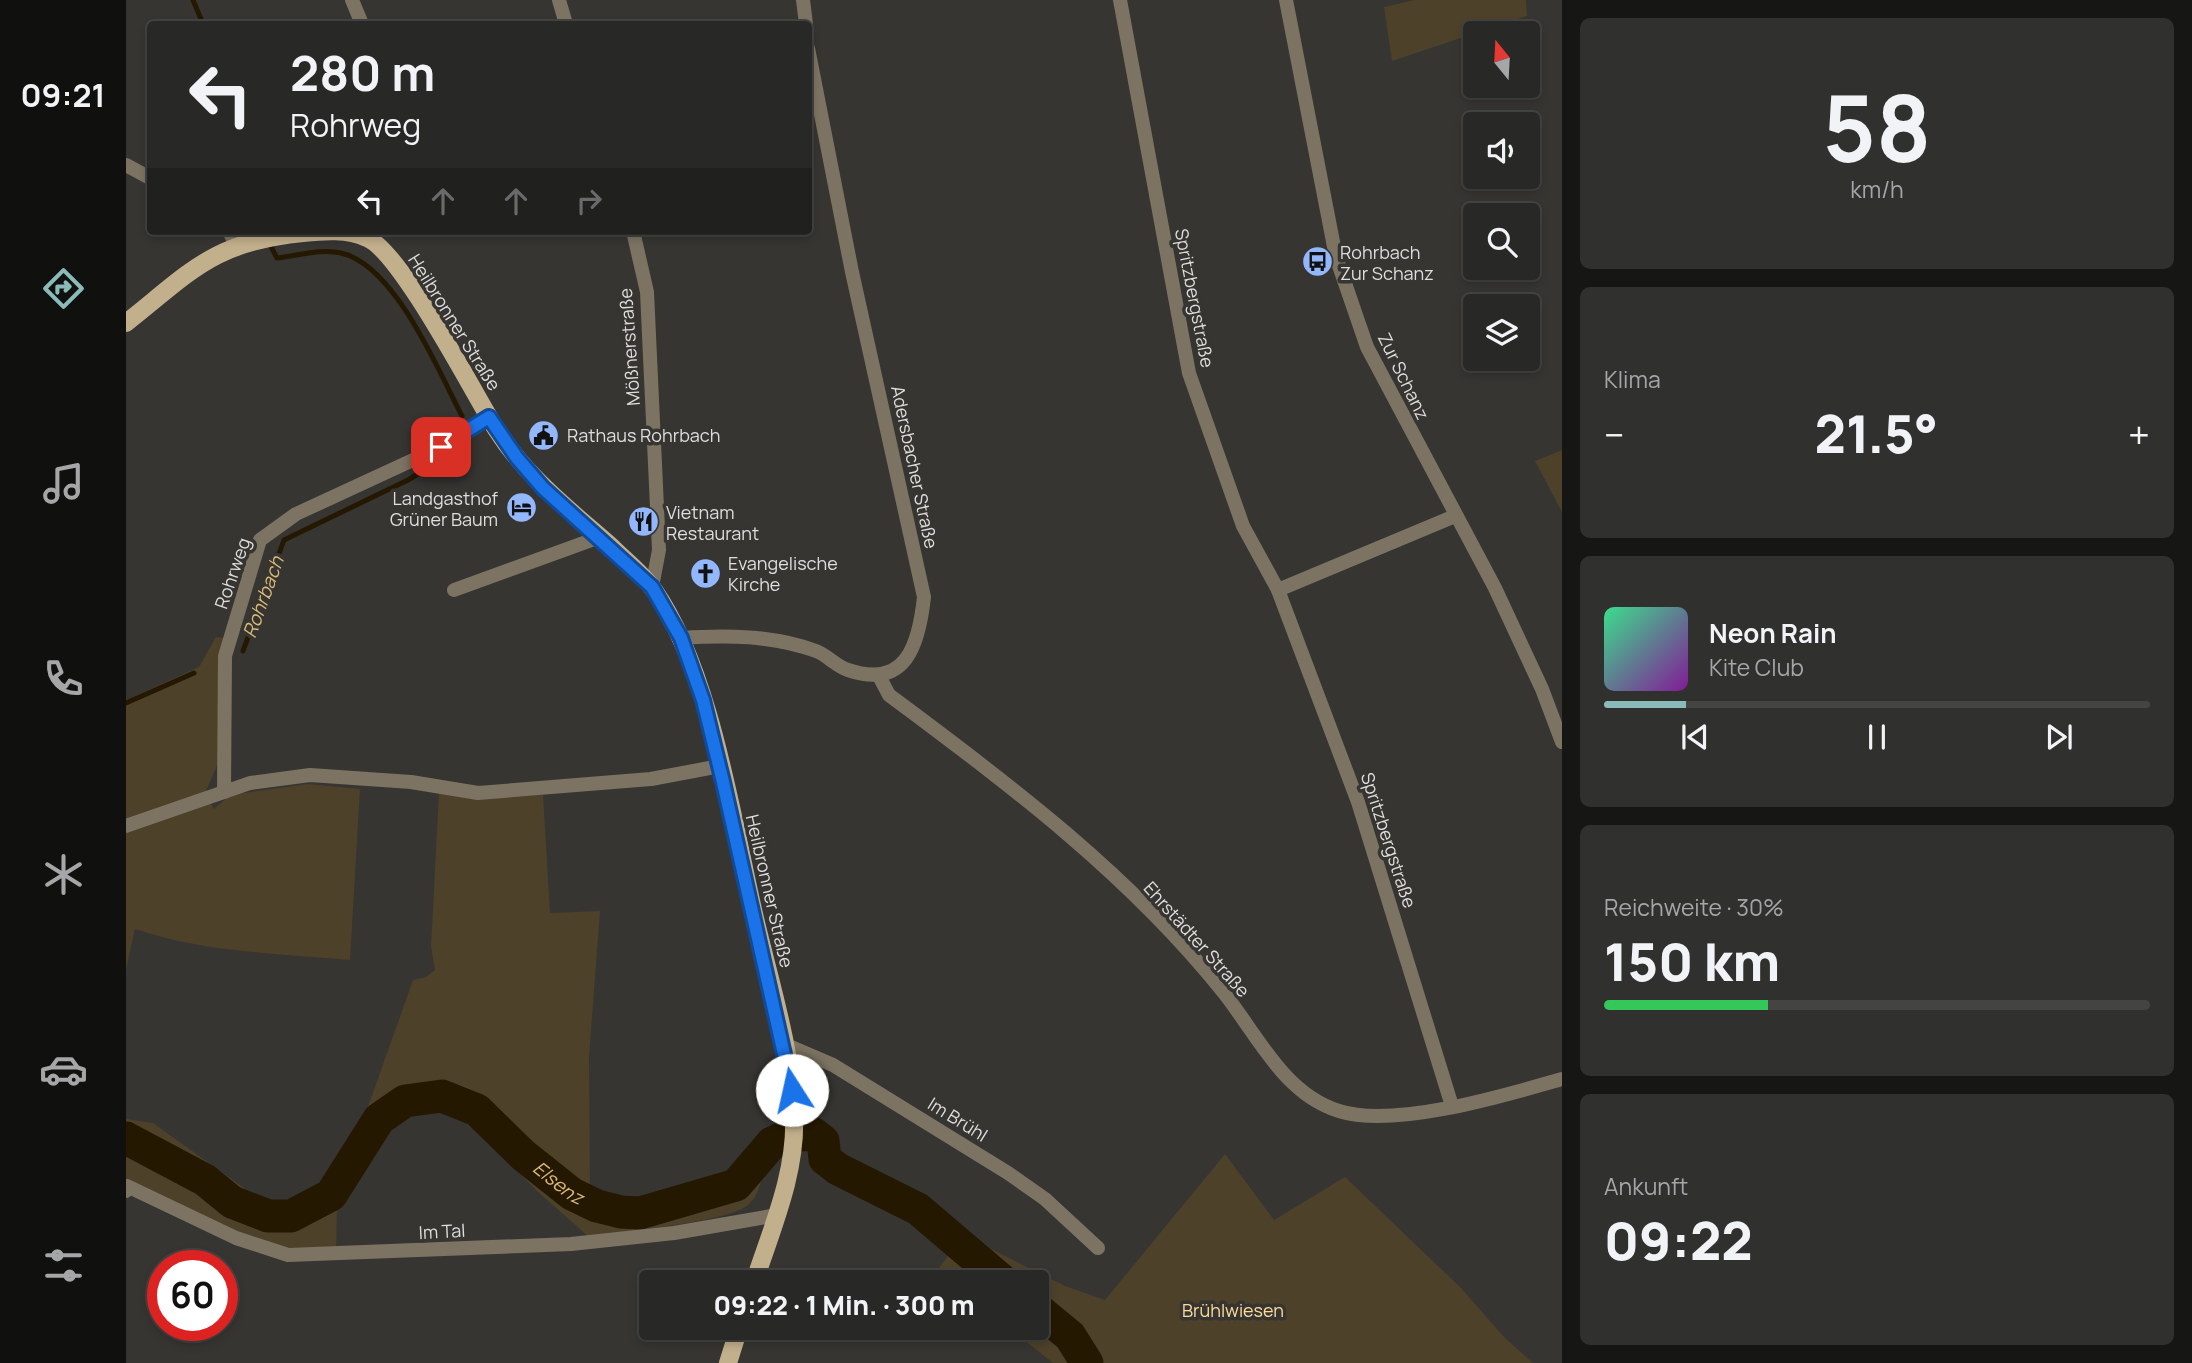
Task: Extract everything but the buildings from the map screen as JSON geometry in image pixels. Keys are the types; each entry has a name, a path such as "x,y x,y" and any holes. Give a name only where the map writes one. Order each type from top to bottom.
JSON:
{"main road":[{"name":"Heilbronner Straße","path":"126,323 233,238 258,239 281,235"},
{"name":"Heilbronner Straße","path":"363,235 382,248 397,266 489,417 526,471 652,587 681,638 703,700 784,1044 792,1090 794,1116 790,1169 758,1270"},
{"path":"727,1363 735,1340"}],"street":[{"path":"352,0 361,21"},
{"path":"559,0 565,21"},
{"path":"803,0 806,21"},
{"name":"Spritzbergstraße","path":"1120,0 1189,373 1243,526 1278,590 1358,802 1452,1106"},
{"name":"Zur Schanz","path":"1286,0 1336,257 1367,347 1495,587 1542,689 1562,742"},
{"name":"Adersbacher Straße","path":"812,68 852,272 924,597 920,635 905,661 879,676"},
{"path":"126,165 147,176"},
{"name":"Mößnerstraße","path":"634,235 648,292 659,550 652,587"},
{"name":"Rohrweg","path":"224,792 225,656 261,540 296,514 441,447 489,417"},
{"path":"1278,590 1455,516"},
{"path":"454,590 600,537"},
{"path":"681,638 723,636 772,640 817,651 846,670 879,676"},
{"name":"Ehrstädter Straße","path":"879,676 889,695 996,775 1111,874 1223,992 1298,1091 1340,1112 1383,1118 1452,1106 1562,1079"},
{"path":"126,826 250,783 310,775 411,782 478,793 651,779 719,766"},
{"name":"Im Brühl","path":"784,1044 832,1065 1008,1173 1045,1199 1098,1248"},
{"name":"Im Tal","path":"126,1191 127,1186 236,1238 288,1255 571,1244 674,1233 777,1215"}],"green space":[{"path":"1415,0 1526,0 1527,16 1512,21 1463,21 1463,37 1392,61 1384,7"},
{"path":"1562,450 1562,512 1535,461"},
{"path":"216,637 225,638 220,759 205,793 214,809 230,795 308,784 360,789 350,960 215,948 135,929 126,969 126,700 199,667"},
{"path":"439,793 473,799 543,795 550,913 600,911 589,1057 590,1190 631,1204 663,1202 719,1186 765,1164 757,1193 745,1207 694,1222 589,1237 537,1191 466,1118 441,1102 400,1113 344,1188 337,1206 336,1254 288,1255 126,1186 126,1119 153,1123 280,1214 313,1201 364,1118 413,980 426,977 435,970 431,947"},
{"name":"Brühlwiesen","path":"1225,1154 1274,1220 1345,1177 1461,1288 1505,1338 1533,1363 1053,1363 1024,1340 1049,1340 1049,1278 1105,1300"},
{"path":"963,1235 1033,1270 938,1270"}],"waterway":[{"name":"Rohrbach","path":"193,0 202,21"},
{"name":"Rohrbach","path":"268,241 277,258 317,252 341,253 361,262 379,277 413,322 462,416"},
{"name":"Rohrbach","path":"243,651 284,540 408,480 468,444"},
{"name":"Rohrbach","path":"126,703 194,673"},
{"name":"Elsenz","path":"126,1138 205,1180 232,1202 268,1216 291,1216 331,1195 379,1119 405,1101 442,1096 477,1110 523,1155 572,1194 597,1206 621,1212 640,1213 736,1185 772,1143 787,1136 814,1134 823,1141 825,1159 838,1169 918,1209 990,1270"},
{"name":"Elsenz","path":"1049,1319 1070,1336 1087,1363"}],"place":[{"name":"Rohrbach Zur Schanz","path":"1317,262"},
{"name":"Rathaus Rohrbach","path":"544,435"},
{"name":"Landgasthof Grüner Baum","path":"521,508"},
{"name":"Vietnam Restaurant","path":"643,522"},
{"name":"Evangelische Kirche","path":"705,573"}],"route":[{"path":"441,447 489,417 526,471 652,587 681,638 703,700 784,1044 792,1090"}]}
